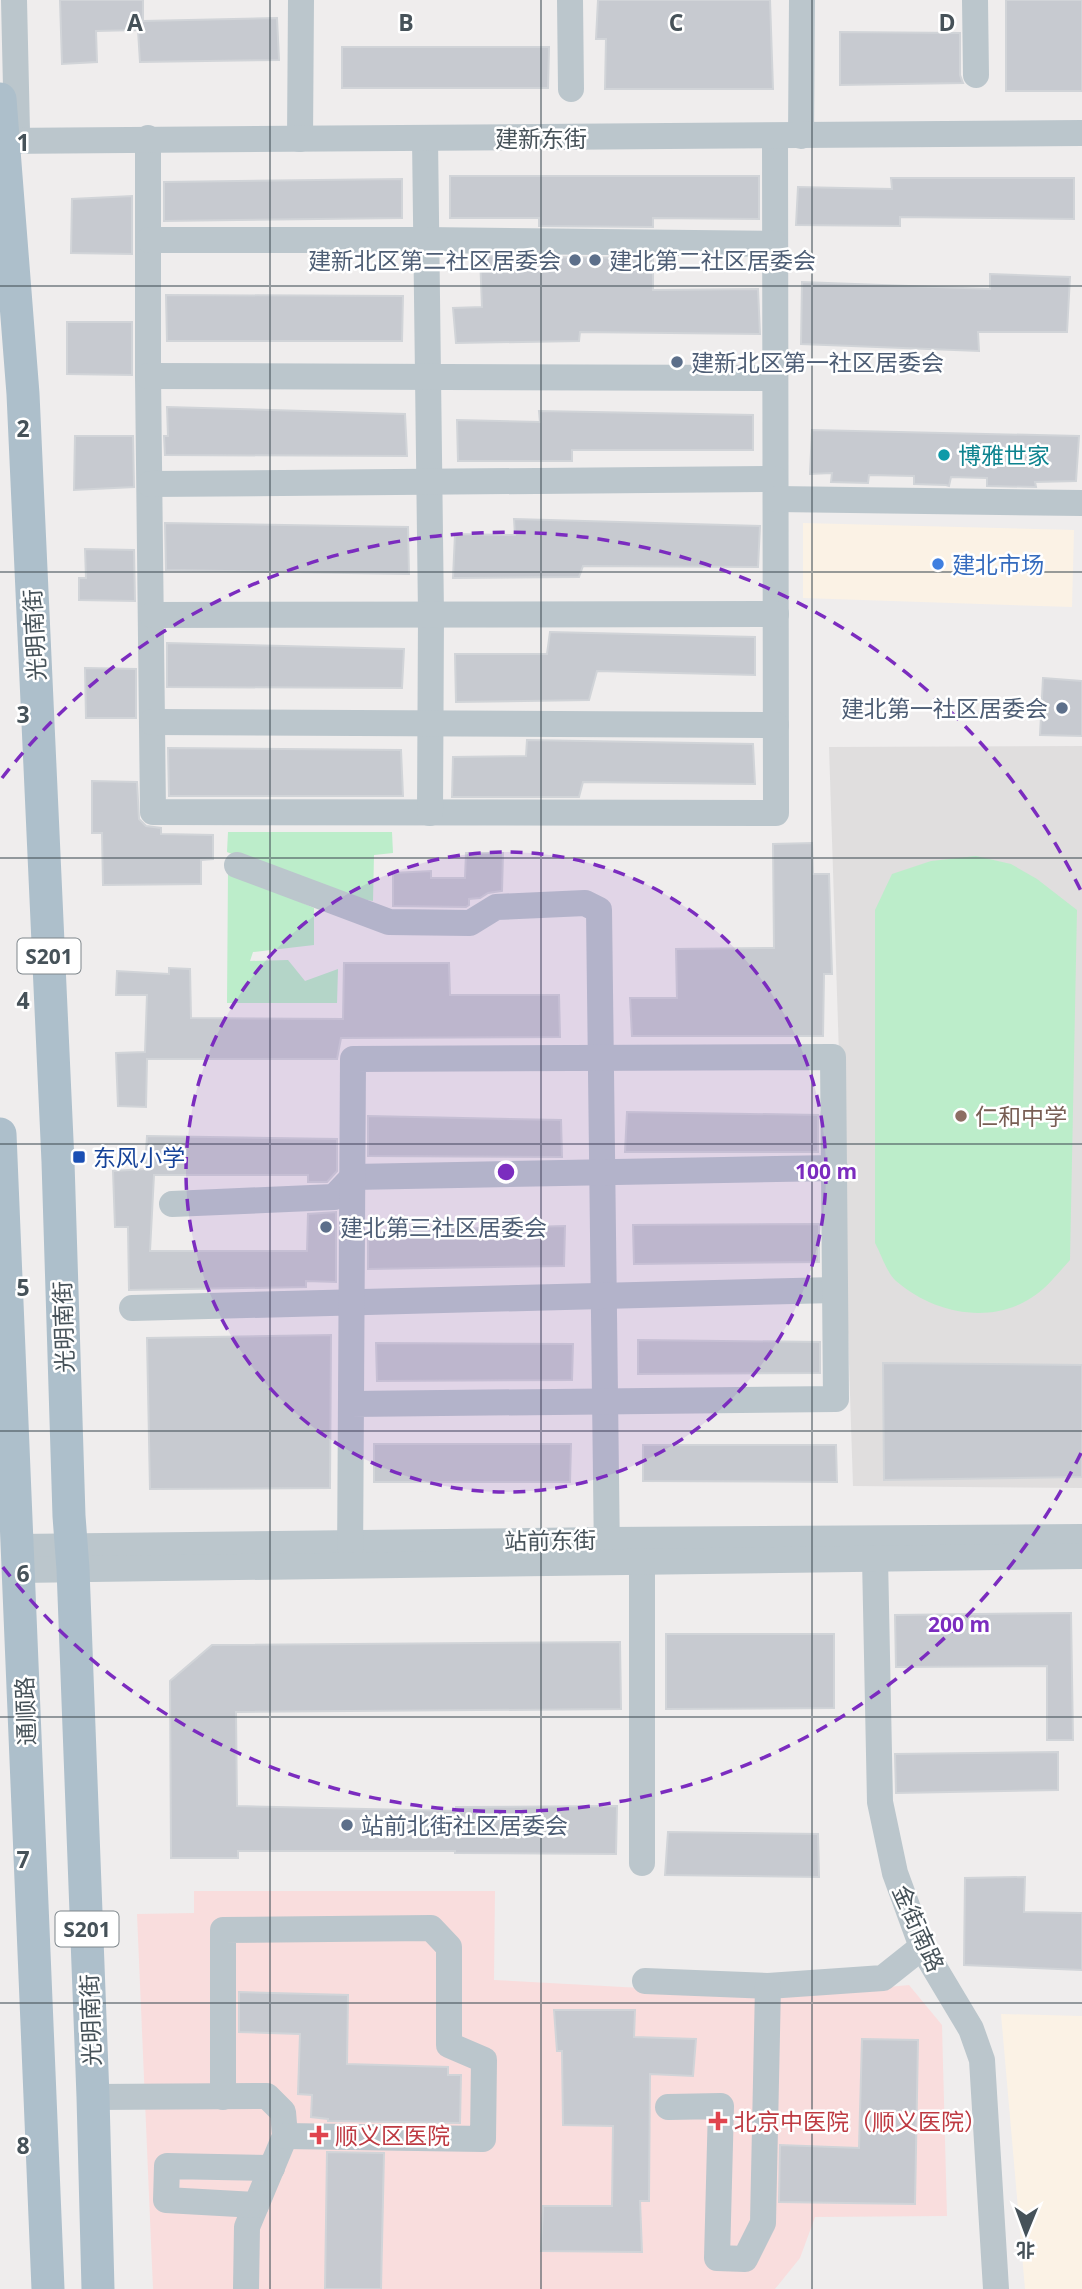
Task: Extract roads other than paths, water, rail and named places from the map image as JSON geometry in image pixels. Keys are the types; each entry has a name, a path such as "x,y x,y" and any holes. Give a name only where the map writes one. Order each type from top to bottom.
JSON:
{"main road":[{"name":"S201","path":"0,99 7,141 14,354"},
{"name":"光明南街","path":"14,354 51,985 98,2289"},
{"name":"通顺路","path":"0,1152 18,1559 11,1629 48,2289"}],"street":[{"path":"7,141 14,0"},
{"path":"300,0 300,139"},
{"path":"570,0 571,89"},
{"path":"801,136 802,0"},
{"path":"975,0 976,75"},
{"name":"建新东街","path":"7,141 1082,133"},
{"path":"148,138 153,812 776,813 775,136"},
{"path":"425,138 430,813"},
{"path":"149,240 775,244"},
{"path":"148,376 775,378"},
{"path":"150,484 428,481 776,489 1082,503"},
{"path":"152,615 776,614"},
{"path":"152,722 776,725"},
{"path":"237,865 389,922 470,923 496,907 585,903 599,910 607,1551"},
{"path":"350,1554 353,1059 833,1057 836,1399 351,1404"},
{"path":"172,1204 334,1197 353,1177 835,1168"},
{"path":"132,1308 835,1290"},
{"name":"站前东街","path":"18,1559 607,1551 1082,1537"},
{"name":"站前东街","path":"607,1551 642,1562 1082,1556"},
{"name":"金街南路","path":"874,1558 880,1802 895,1873 922,1947 971,2029 982,2060 996,2289"},
{"path":"642,1562 642,1863"},
{"path":"223,2097 223,1930 431,1928 449,1947 449,2045 484,2060 483,2139 285,2136"},
{"path":"645,1981 768,1986 883,1978 922,1947"},
{"path":"668,2107 721,2106 717,2258 745,2259 763,2223 768,1986"},
{"path":"93,2097 267,2096 283,2112 285,2136 247,2227 246,2289"},
{"path":"256,2205 166,2200 167,2166 272,2168"}],"place":[{"name":"建新北区第二社区居委会","path":"575,260"},
{"name":"建北第二社区居委会","path":"595,260"},
{"name":"建新北区第一社区居委会","path":"677,362"},
{"name":"博雅世家","path":"944,455"},
{"name":"建北市场","path":"938,564"},
{"name":"建北第一社区居委会","path":"1062,708"},
{"name":"仁和中学","path":"961,1116"},
{"name":"东风小学","path":"79,1157"},
{"name":"建北第三社区居委会","path":"326,1227"},
{"name":"站前北街社区居委会","path":"347,1825"},
{"name":"北京中医院（顺义医院）","path":"718,2121"},
{"name":"顺义区医院","path":"319,2135"}]}
